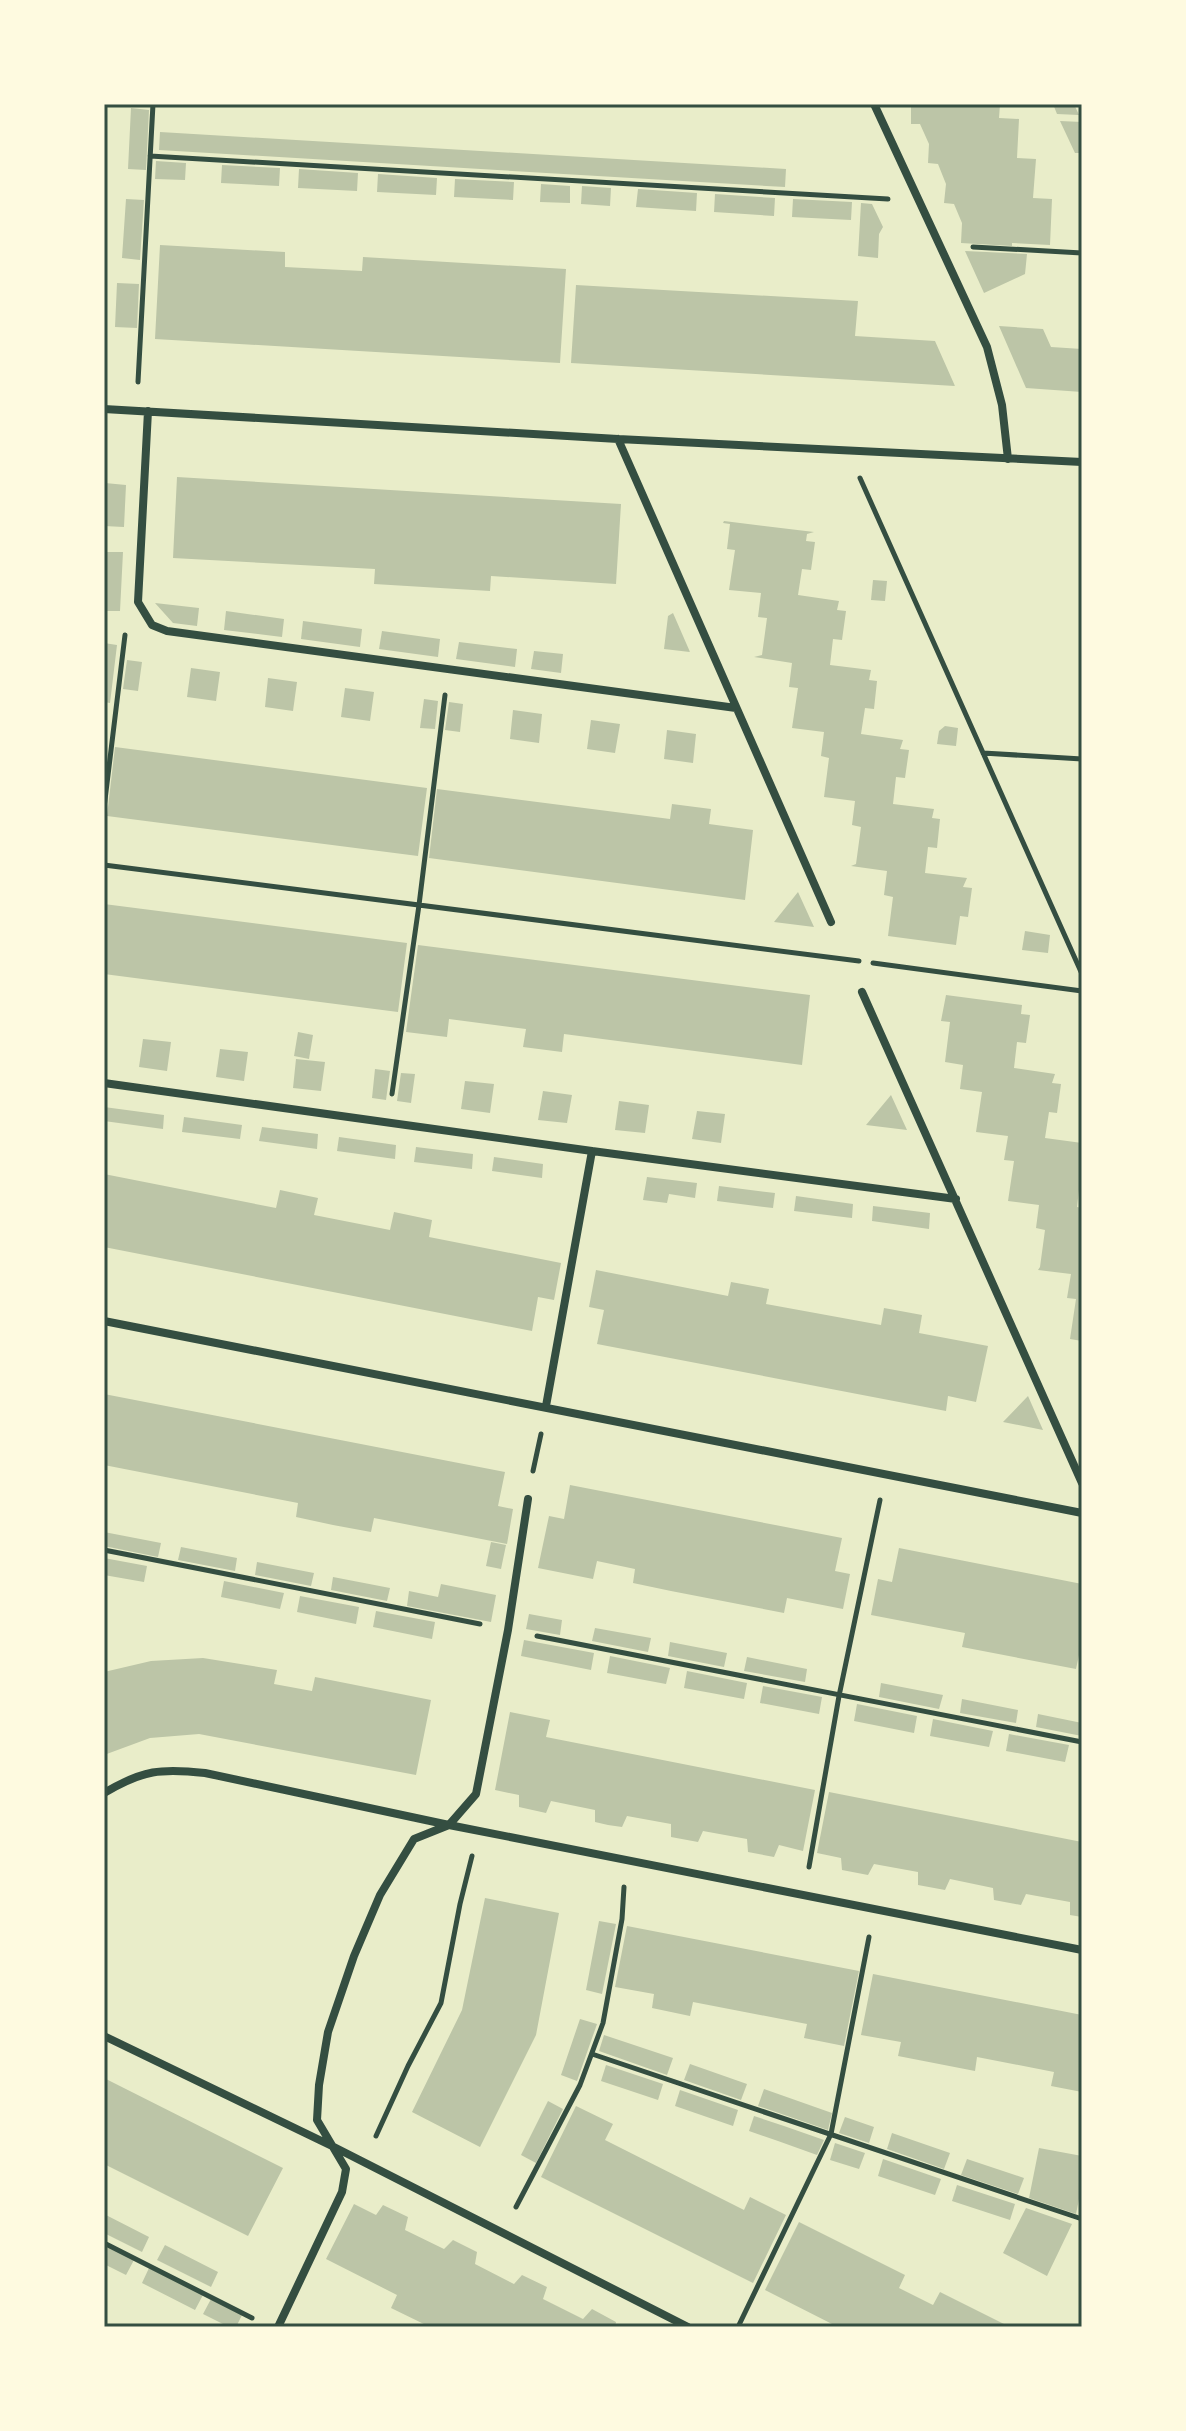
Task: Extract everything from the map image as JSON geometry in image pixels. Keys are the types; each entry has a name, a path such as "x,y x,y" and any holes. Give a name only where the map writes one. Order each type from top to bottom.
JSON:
{"street":[{"path":"874,104 987,347 1002,405 1008,459"},
{"path":"104,409 1082,462"},
{"path":"148,411 138,602 152,625 167,631 736,708"},
{"path":"618,439 831,922"},
{"path":"862,992 1082,1483"},
{"path":"104,1083 956,1199"},
{"path":"546,1406 592,1151"},
{"path":"104,1321 1082,1513"},
{"path":"278,2327 342,2192 346,2169 317,2120 328,2032 354,1956 380,1895 414,1839 449,1825 476,1794 508,1630 528,1499"},
{"path":"104,1793 128,1779 168,1769 205,1773 478,1831 1082,1950"},
{"path":"104,2036 334,2147 688,2327"}],"path":[{"path":"136,411 153,104"},
{"path":"150,156 920,201"},
{"path":"940,245 1082,253"},
{"path":"847,450 1082,974"},
{"path":"104,808 124,637 148,617"},
{"path":"388,1123 448,669"},
{"path":"983,753 1082,759"},
{"path":"104,865 1082,991"},
{"path":"528,1499 546,1406"},
{"path":"804,1895 839,1696 885,1474"},
{"path":"104,1550 1082,1742"},
{"path":"364,2162 441,2003 478,1831"},
{"path":"502,2233 580,2085 603,2023 622,1919 626,1860"},
{"path":"738,2327 831,2134 874,1909"},
{"path":"592,2054 1082,2219"},
{"path":"104,2243 257,2320"}],"building":[{"path":"911,104 1000,104 999,118 1019,119 1017,158 1036,159 1033,198 1052,199 1050,245 961,243 962,223 954,204 944,203 946,184 938,164 928,163 929,144 920,124 911,124"},
{"path":"1053,104 1074,104 1079,115 1057,114"},
{"path":"131,108 149,110 146,170 128,169"},
{"path":"1060,121 1082,122 1082,153 1075,153"},
{"path":"160,132 786,169 785,187 159,150"},
{"path":"156,161 186,163 185,180 155,179"},
{"path":"222,165 280,168 279,186 221,183"},
{"path":"299,169 358,173 357,191 298,188"},
{"path":"378,174 437,178 436,195 377,192"},
{"path":"455,179 514,182 513,200 454,197"},
{"path":"541,184 570,186 570,203 540,202"},
{"path":"582,186 611,188 610,206 581,204"},
{"path":"638,189 697,193 696,211 636,207"},
{"path":"715,194 775,198 774,216 714,212"},
{"path":"126,199 144,200 140,260 122,258"},
{"path":"793,199 852,202 851,220 792,217"},
{"path":"861,203 872,204 883,227 879,234 878,258 858,256"},
{"path":"160,245 285,252 285,267 362,271 363,257 566,269 560,363 155,339"},
{"path":"965,251 1027,254 1025,274 984,293"},
{"path":"117,283 139,284 137,328 115,327"},
{"path":"576,285 858,301 855,336 935,341 955,386 571,363"},
{"path":"999,326 1043,329 1051,347 1082,349 1082,392 1026,388"},
{"path":"177,477 621,504 616,584 491,576 490,591 374,584 375,569 173,558"},
{"path":"105,483 126,485 124,527 104,526"},
{"path":"724,521 814,532 807,534 806,541 815,542 811,570 802,569 798,595 839,601 837,610 846,611 842,640 833,639 830,665 871,670 869,680 877,681 874,709 865,708 861,734 903,740 900,749 909,750 905,778 896,777 893,804 934,809 932,818 940,819 937,848 928,847 925,873 967,878 963,887 972,888 968,917 960,916 956,945 888,936 893,897 884,895 887,871 851,866 856,864 861,827 852,825 855,801 824,797 829,758 821,756 824,732 792,728 798,688 789,687 792,663 754,657 762,655 767,618 758,617 761,593 729,590 735,550 727,549 730,524"},
{"path":"105,552 123,552 120,611 104,611"},
{"path":"873,580 887,581 885,601 871,600"},
{"path":"155,603 199,608 197,626 173,623"},
{"path":"226,611 284,619 282,637 224,630"},
{"path":"673,613 690,652 664,649 668,616"},
{"path":"303,621 362,629 360,647 301,639"},
{"path":"382,631 440,639 438,657 379,649"},
{"path":"459,642 517,649 515,667 456,659"},
{"path":"104,643 117,645 110,703 104,702"},
{"path":"534,651 563,654 561,673 531,669"},
{"path":"127,660 142,662 138,691 123,689"},
{"path":"191,668 220,672 216,701 187,697"},
{"path":"268,678 297,682 293,711 265,707"},
{"path":"345,688 374,692 370,721 341,717"},
{"path":"424,699 438,701 435,729 420,728"},
{"path":"449,702 463,704 460,732 445,730"},
{"path":"513,710 542,714 539,743 510,739"},
{"path":"591,720 620,724 615,753 587,749"},
{"path":"945,726 958,728 956,746 937,744 939,731"},
{"path":"667,730 696,734 693,763 664,759"},
{"path":"115,747 427,788 418,856 107,816"},
{"path":"437,789 670,819 672,804 711,809 709,824 753,830 745,900 429,858"},
{"path":"798,892 814,927 774,922"},
{"path":"104,904 407,943 398,1012 104,974"},
{"path":"1025,931 1050,935 1048,953 1022,950"},
{"path":"418,945 810,995 802,1065 564,1034 562,1052 523,1047 526,1029 449,1019 447,1037 406,1032"},
{"path":"946,995 1022,1005 1021,1014 1030,1015 1026,1043 1017,1042 1014,1068 1055,1074 1052,1083 1061,1084 1057,1113 1049,1112 1045,1138 1082,1143 1082,1181 1077,1207 1082,1208 1082,1341 1070,1339 1076,1299 1067,1298 1071,1274 1038,1270 1045,1230 1036,1228 1039,1205 1008,1201 1014,1161 1004,1160 1008,1136 976,1132 982,1092 960,1089 963,1065 945,1062 950,1022 941,1021"},
{"path":"298,1032 313,1035 309,1059 294,1056"},
{"path":"143,1039 171,1042 167,1071 139,1067"},
{"path":"220,1049 248,1052 244,1081 216,1077"},
{"path":"296,1059 325,1062 321,1091 293,1088"},
{"path":"375,1069 390,1071 386,1100 372,1098"},
{"path":"401,1073 415,1074 411,1103 397,1101"},
{"path":"465,1081 494,1084 490,1113 461,1109"},
{"path":"543,1091 572,1095 567,1123 538,1120"},
{"path":"891,1095 907,1130 866,1125"},
{"path":"619,1101 649,1105 645,1133 615,1130"},
{"path":"104,1107 164,1115 163,1129 104,1121"},
{"path":"697,1111 725,1114 721,1143 692,1139"},
{"path":"184,1117 242,1125 240,1139 182,1132"},
{"path":"262,1127 318,1134 317,1149 259,1141"},
{"path":"339,1137 396,1145 395,1159 337,1151"},
{"path":"416,1147 473,1154 472,1169 414,1162"},
{"path":"494,1157 543,1164 542,1178 492,1171"},
{"path":"104,1174 276,1208 280,1190 318,1198 314,1215 390,1230 394,1212 432,1220 429,1237 561,1263 554,1300 538,1297 532,1331 104,1247"},
{"path":"647,1177 697,1183 695,1198 669,1194 667,1203 643,1200"},
{"path":"719,1186 775,1193 773,1208 717,1201"},
{"path":"796,1196 853,1204 852,1218 794,1211"},
{"path":"873,1206 930,1213 929,1229 872,1221"},
{"path":"596,1270 728,1296 731,1282 769,1289 766,1304 881,1325 884,1308 922,1315 919,1333 988,1346 976,1402 948,1396 946,1411 597,1344 604,1310 589,1307"},
{"path":"104,1394 505,1472 498,1506 513,1509 507,1544 374,1518 371,1532 333,1525 296,1517 298,1503 104,1465"},
{"path":"1028,1396 1043,1430 1003,1422"},
{"path":"570,1485 842,1538 835,1571 850,1574 843,1609 787,1598 784,1613 671,1591 633,1583 635,1569 597,1561 593,1579 538,1568 549,1516 564,1519"},
{"path":"104,1532 161,1543 158,1557 104,1546"},
{"path":"491,1542 506,1545 501,1569 486,1566"},
{"path":"181,1547 237,1558 235,1571 178,1560"},
{"path":"899,1548 1082,1584 1082,1656 1079,1655 1076,1669 962,1647 965,1633 871,1615 878,1579 892,1582"},
{"path":"104,1558 147,1566 144,1582 104,1575"},
{"path":"257,1562 314,1573 311,1586 255,1575"},
{"path":"333,1577 390,1588 387,1601 331,1590"},
{"path":"224,1581 284,1593 280,1609 221,1597"},
{"path":"441,1584 496,1595 491,1622 407,1606 409,1591 438,1597"},
{"path":"300,1596 359,1607 356,1624 297,1612"},
{"path":"376,1611 435,1622 432,1639 373,1627"},
{"path":"529,1614 562,1620 560,1635 526,1629"},
{"path":"595,1628 651,1638 648,1652 592,1641"},
{"path":"524,1640 594,1653 591,1670 521,1656"},
{"path":"670,1642 727,1653 724,1667 668,1656"},
{"path":"610,1656 670,1668 666,1684 607,1673"},
{"path":"747,1657 807,1669 805,1682 744,1671"},
{"path":"203,1658 277,1670 274,1684 312,1691 315,1677 431,1700 416,1775 199,1734 150,1738 104,1755 104,1672 151,1661"},
{"path":"687,1671 747,1683 744,1699 684,1688"},
{"path":"881,1683 943,1695 939,1709 879,1697"},
{"path":"763,1686 822,1697 819,1714 760,1703"},
{"path":"962,1699 1018,1710 1016,1723 960,1713"},
{"path":"857,1704 917,1716 914,1733 854,1721"},
{"path":"510,1712 550,1720 546,1737 815,1790 803,1851 779,1845 774,1857 748,1852 747,1839 703,1831 698,1842 671,1837 671,1824 627,1816 622,1827 608,1825 595,1822 595,1810 551,1801 546,1813 519,1807 519,1795 495,1790"},
{"path":"1038,1714 1082,1723 1082,1736 1036,1727"},
{"path":"933,1719 993,1731 989,1747 930,1736"},
{"path":"1009,1734 1069,1745 1065,1762 1006,1751"},
{"path":"829,1792 1082,1842 1082,1917 1070,1915 1070,1902 1026,1894 1021,1905 994,1900 993,1888 950,1879 945,1890 918,1885 918,1872 874,1864 868,1875 842,1870 841,1858 817,1853"},
{"path":"485,1898 559,1913 536,2035 480,2147 412,2112 462,2010"},
{"path":"599,1921 616,1924 602,1994 586,1990"},
{"path":"627,1926 859,1971 844,2046 804,2038 807,2024 693,2002 690,2016 652,2008 654,1994 615,1987"},
{"path":"873,1974 1082,2015 1082,2092 1051,2086 1054,2072 977,2057 975,2071 898,2056 901,2042 861,2035"},
{"path":"580,2019 597,2024 577,2081 561,2075"},
{"path":"604,2035 673,2058 667,2075 599,2051"},
{"path":"690,2064 747,2084 741,2100 684,2080"},
{"path":"606,2065 663,2084 658,2100 601,2081"},
{"path":"104,2078 283,2168 248,2236 104,2164"},
{"path":"764,2089 832,2113 828,2130 758,2106"},
{"path":"680,2090 738,2110 733,2126 675,2106"},
{"path":"548,2101 563,2109 536,2163 521,2155"},
{"path":"576,2106 613,2124 605,2140 744,2210 750,2197 786,2215 753,2283 541,2177"},
{"path":"754,2116 824,2140 817,2155 749,2131"},
{"path":"845,2117 874,2127 869,2143 839,2133"},
{"path":"892,2133 950,2153 944,2169 887,2149"},
{"path":"835,2143 865,2153 859,2169 830,2160"},
{"path":"1039,2148 1082,2156 1082,2184 1076,2214 1029,2198"},
{"path":"883,2159 941,2179 935,2195 878,2176"},
{"path":"967,2159 1024,2178 1018,2194 961,2175"},
{"path":"957,2185 1015,2204 1010,2220 952,2201"},
{"path":"354,2204 376,2215 383,2205 408,2217 405,2230 444,2249 453,2240 477,2252 475,2264 514,2284 522,2275 547,2287 543,2299 583,2319 592,2309 616,2322 615,2327 430,2327 391,2308 397,2295 326,2259"},
{"path":"1026,2208 1072,2224 1047,2276 1003,2253"},
{"path":"104,2214 149,2237 142,2252 104,2233"},
{"path":"799,2222 905,2275 899,2288 933,2305 940,2292 1010,2327 836,2326 765,2290"},
{"path":"104,2245 134,2260 126,2275 104,2264"},
{"path":"165,2245 218,2272 211,2287 157,2260"},
{"path":"149,2268 203,2295 195,2310 142,2283"},
{"path":"211,2299 242,2315 236,2327 229,2327 203,2314"}]}
